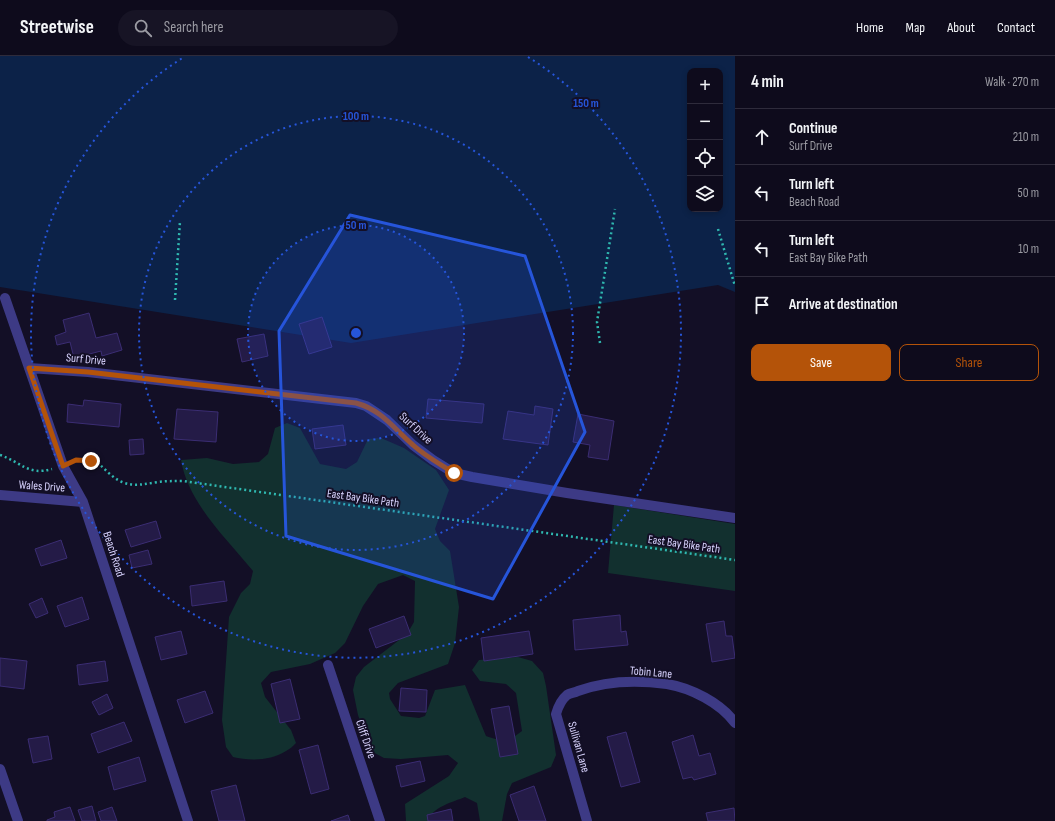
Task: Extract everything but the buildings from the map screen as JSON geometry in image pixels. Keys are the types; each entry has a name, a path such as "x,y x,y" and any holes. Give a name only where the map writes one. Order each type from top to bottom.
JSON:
{"street":[{"name":"Beach Road","path":"5,298 63,466 83,502 188,821"},
{"name":"Surf Drive","path":"29,368 88,372 356,403 366,406 387,420 412,445 454,473 567,493 735,518"},
{"name":"Wales Drive","path":"0,495 83,502"},
{"name":"Cliff Drive","path":"328,665 380,821"},
{"name":"Tobin Lane","path":"579,691 589,687 617,683 634,682 667,684 707,700 725,712 735,723"},
{"name":"Sullivan Lane","path":"579,691 568,694 563,699 556,714 587,821"},
{"path":"0,769 18,821"}],"path":[{"path":"600,343 597,322 615,209"},
{"path":"174,300 180,221"},
{"path":"718,229 735,286"},
{"name":"East Bay Bike Path","path":"0,455 26,469 34,471 43,472 76,460 85,460 98,462 120,481 129,484 140,485 169,481 183,482 735,560"}],"highlighted area":[{"path":"350,215 525,256 585,432 493,599 286,536 279,331"}],"green space":[{"path":"287,423 300,428 320,464 346,469 357,462 368,439 381,438 404,448 436,470 449,490 435,529 440,541 450,551 459,607 455,643 448,664 398,683 389,693 390,699 401,716 419,718 425,716 435,690 465,685 486,736 506,740 522,731 516,693 506,684 480,681 472,670 479,660 518,657 532,661 543,673 556,755 551,767 512,783 507,794 502,821 480,821 477,803 465,797 438,809 430,816 428,821 406,821 405,804 449,776 458,763 448,755 401,759 384,758 371,751 358,715 353,690 356,677 364,667 407,634 414,622 415,581 403,575 378,584 363,606 345,643 335,653 310,664 271,672 261,683 265,697 291,730 296,743 294,745 274,757 260,759 233,757 226,747 222,720 229,617 241,593 250,584 253,571 200,506 185,476 181,460 207,458 233,464 259,462 268,454 275,428"},
{"path":"614,505 735,524 735,591 608,573"}],"water":[{"path":"0,56 735,56 735,292 718,285 351,343 0,287"}],"route":[{"path":"91,461 76,460 63,466 29,368 88,372 356,403 366,406 387,420 412,445 454,473"}]}
